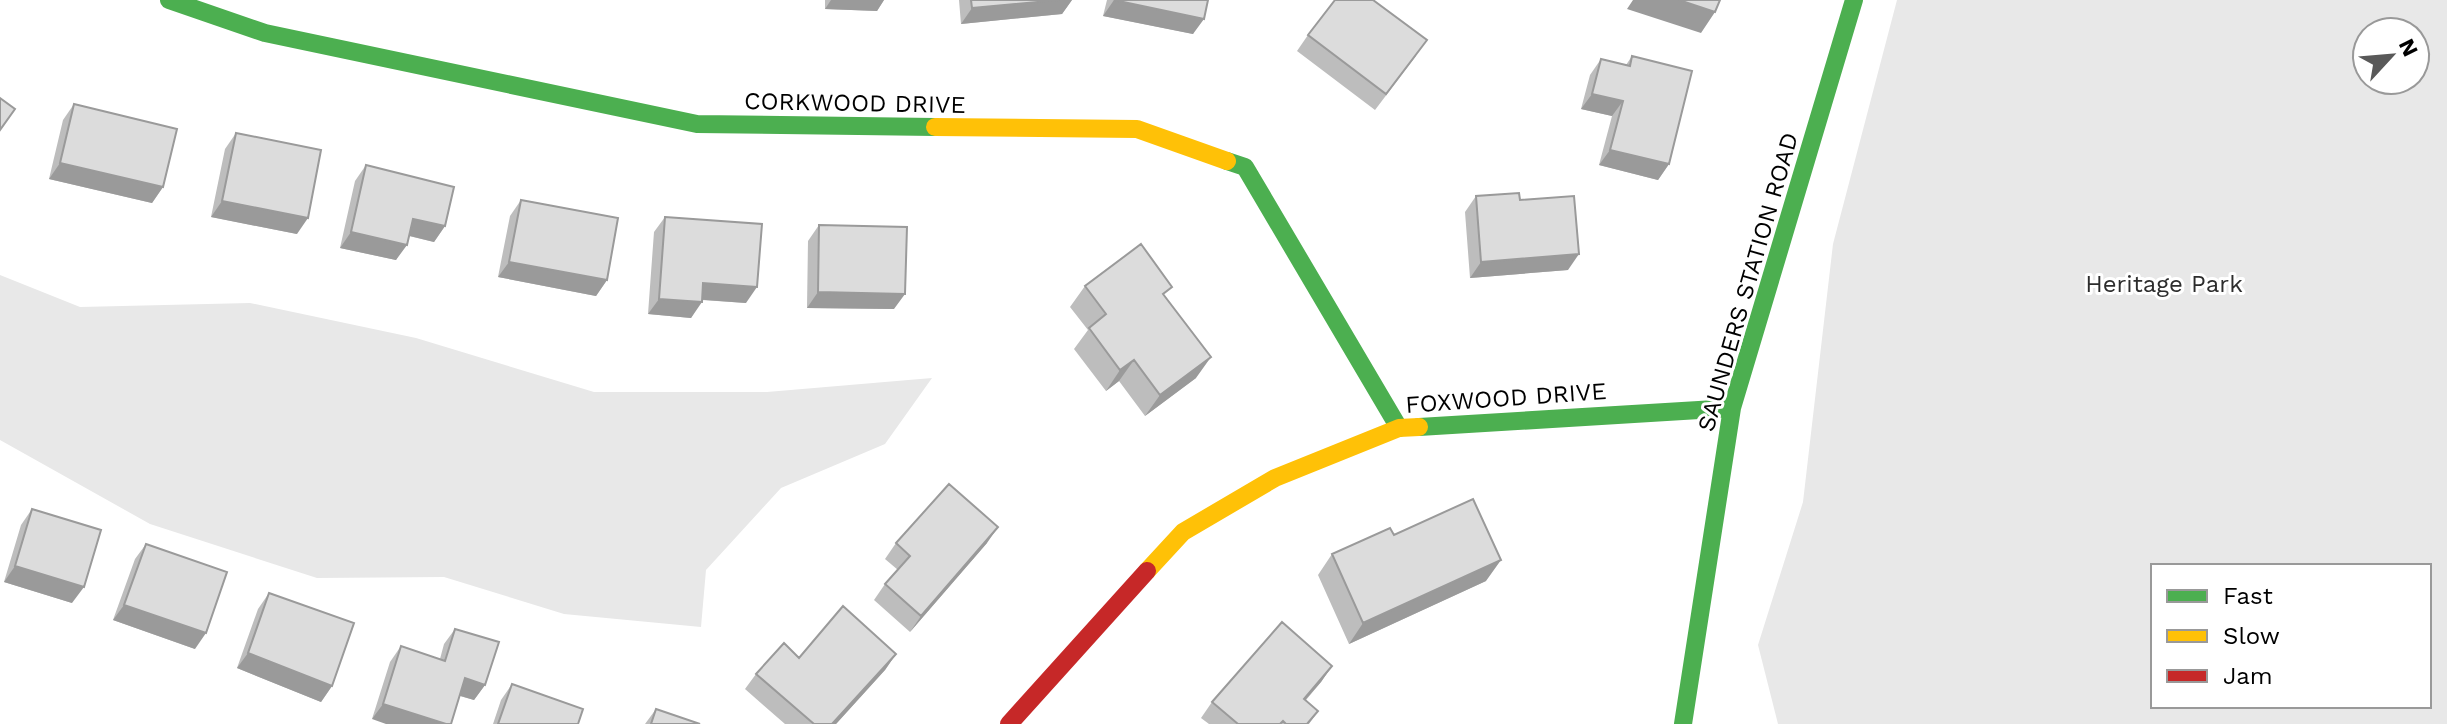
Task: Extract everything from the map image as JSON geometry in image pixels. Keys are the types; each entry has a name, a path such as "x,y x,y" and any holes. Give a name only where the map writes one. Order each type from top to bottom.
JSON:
{"street":[{"name":"CORKWOOD DRIVE","path":"169,0 265,33 697,124 1137,129 1245,167 1399,428"},
{"name":"SAUNDERS STATION ROAD","path":"1683,724 1732,408 1854,0"},
{"name":"FOXWOOD DRIVE","path":"1009,724 1183,532 1275,478 1399,428 1732,408"}],"green space":[{"name":"Heritage Park","path":"1897,0 2447,0 2447,724 1778,724 1758,645 1803,502 1833,244"},
{"path":"0,275 80,307 250,303 416,338 594,392 767,392 932,378 885,444 781,488 706,570 701,627 564,614 444,577 317,578 150,524 0,440"}],"building":[{"path":"971,0 1059,0 972,8"},
{"path":"1114,0 1208,0 1204,19"},
{"path":"1335,0 1373,0 1427,40 1386,94 1308,35"},
{"path":"1679,0 1720,0 1715,12"},
{"path":"1632,56 1692,71 1669,164 1610,150 1623,101 1592,94 1601,59 1630,66"},
{"path":"0,98 15,109 0,130"},
{"path":"74,104 177,129 163,187 60,163"},
{"path":"236,133 321,150 308,218 222,201"},
{"path":"366,165 454,187 445,226 413,219 407,245 351,232"},
{"path":"1519,193 1520,200 1574,196 1579,254 1481,262 1476,196"},
{"path":"521,200 618,218 607,280 509,262"},
{"path":"665,217 762,224 757,287 703,283 702,302 659,299"},
{"path":"819,225 907,227 905,294 818,292"},
{"path":"1141,244 1172,287 1163,294 1211,357 1160,395 1134,360 1120,370 1089,328 1106,314 1085,286"},
{"path":"949,484 998,527 921,616 885,584 910,556 896,543"},
{"path":"1473,499 1501,560 1363,623 1332,554 1390,528 1394,535"},
{"path":"32,509 101,530 84,587 15,566"},
{"path":"146,544 227,572 206,633 124,605"},
{"path":"269,593 354,623 332,686 248,653"},
{"path":"843,606 896,654 832,724 814,724 756,674 784,643 799,658"},
{"path":"1282,622 1332,666 1304,699 1318,711 1307,724 1286,724 1283,721 1280,724 1238,724 1212,702"},
{"path":"455,629 499,642 485,685 465,678 451,724 383,704 401,646 445,661"},
{"path":"512,684 583,709 578,724 498,724"},
{"path":"656,709 700,724 651,724"}],"traffic: fast":[{"path":"169,0 265,33 697,124 935,127"},
{"path":"1683,724 1732,408 1854,0"},
{"path":"1227,161 1245,167 1399,428"},
{"path":"1419,427 1732,408"}],"traffic: slow":[{"path":"935,127 1137,129 1227,161"},
{"path":"1147,571 1183,532 1275,478 1399,428 1419,427"}],"traffic: jam":[{"path":"1009,724 1147,571"}]}
